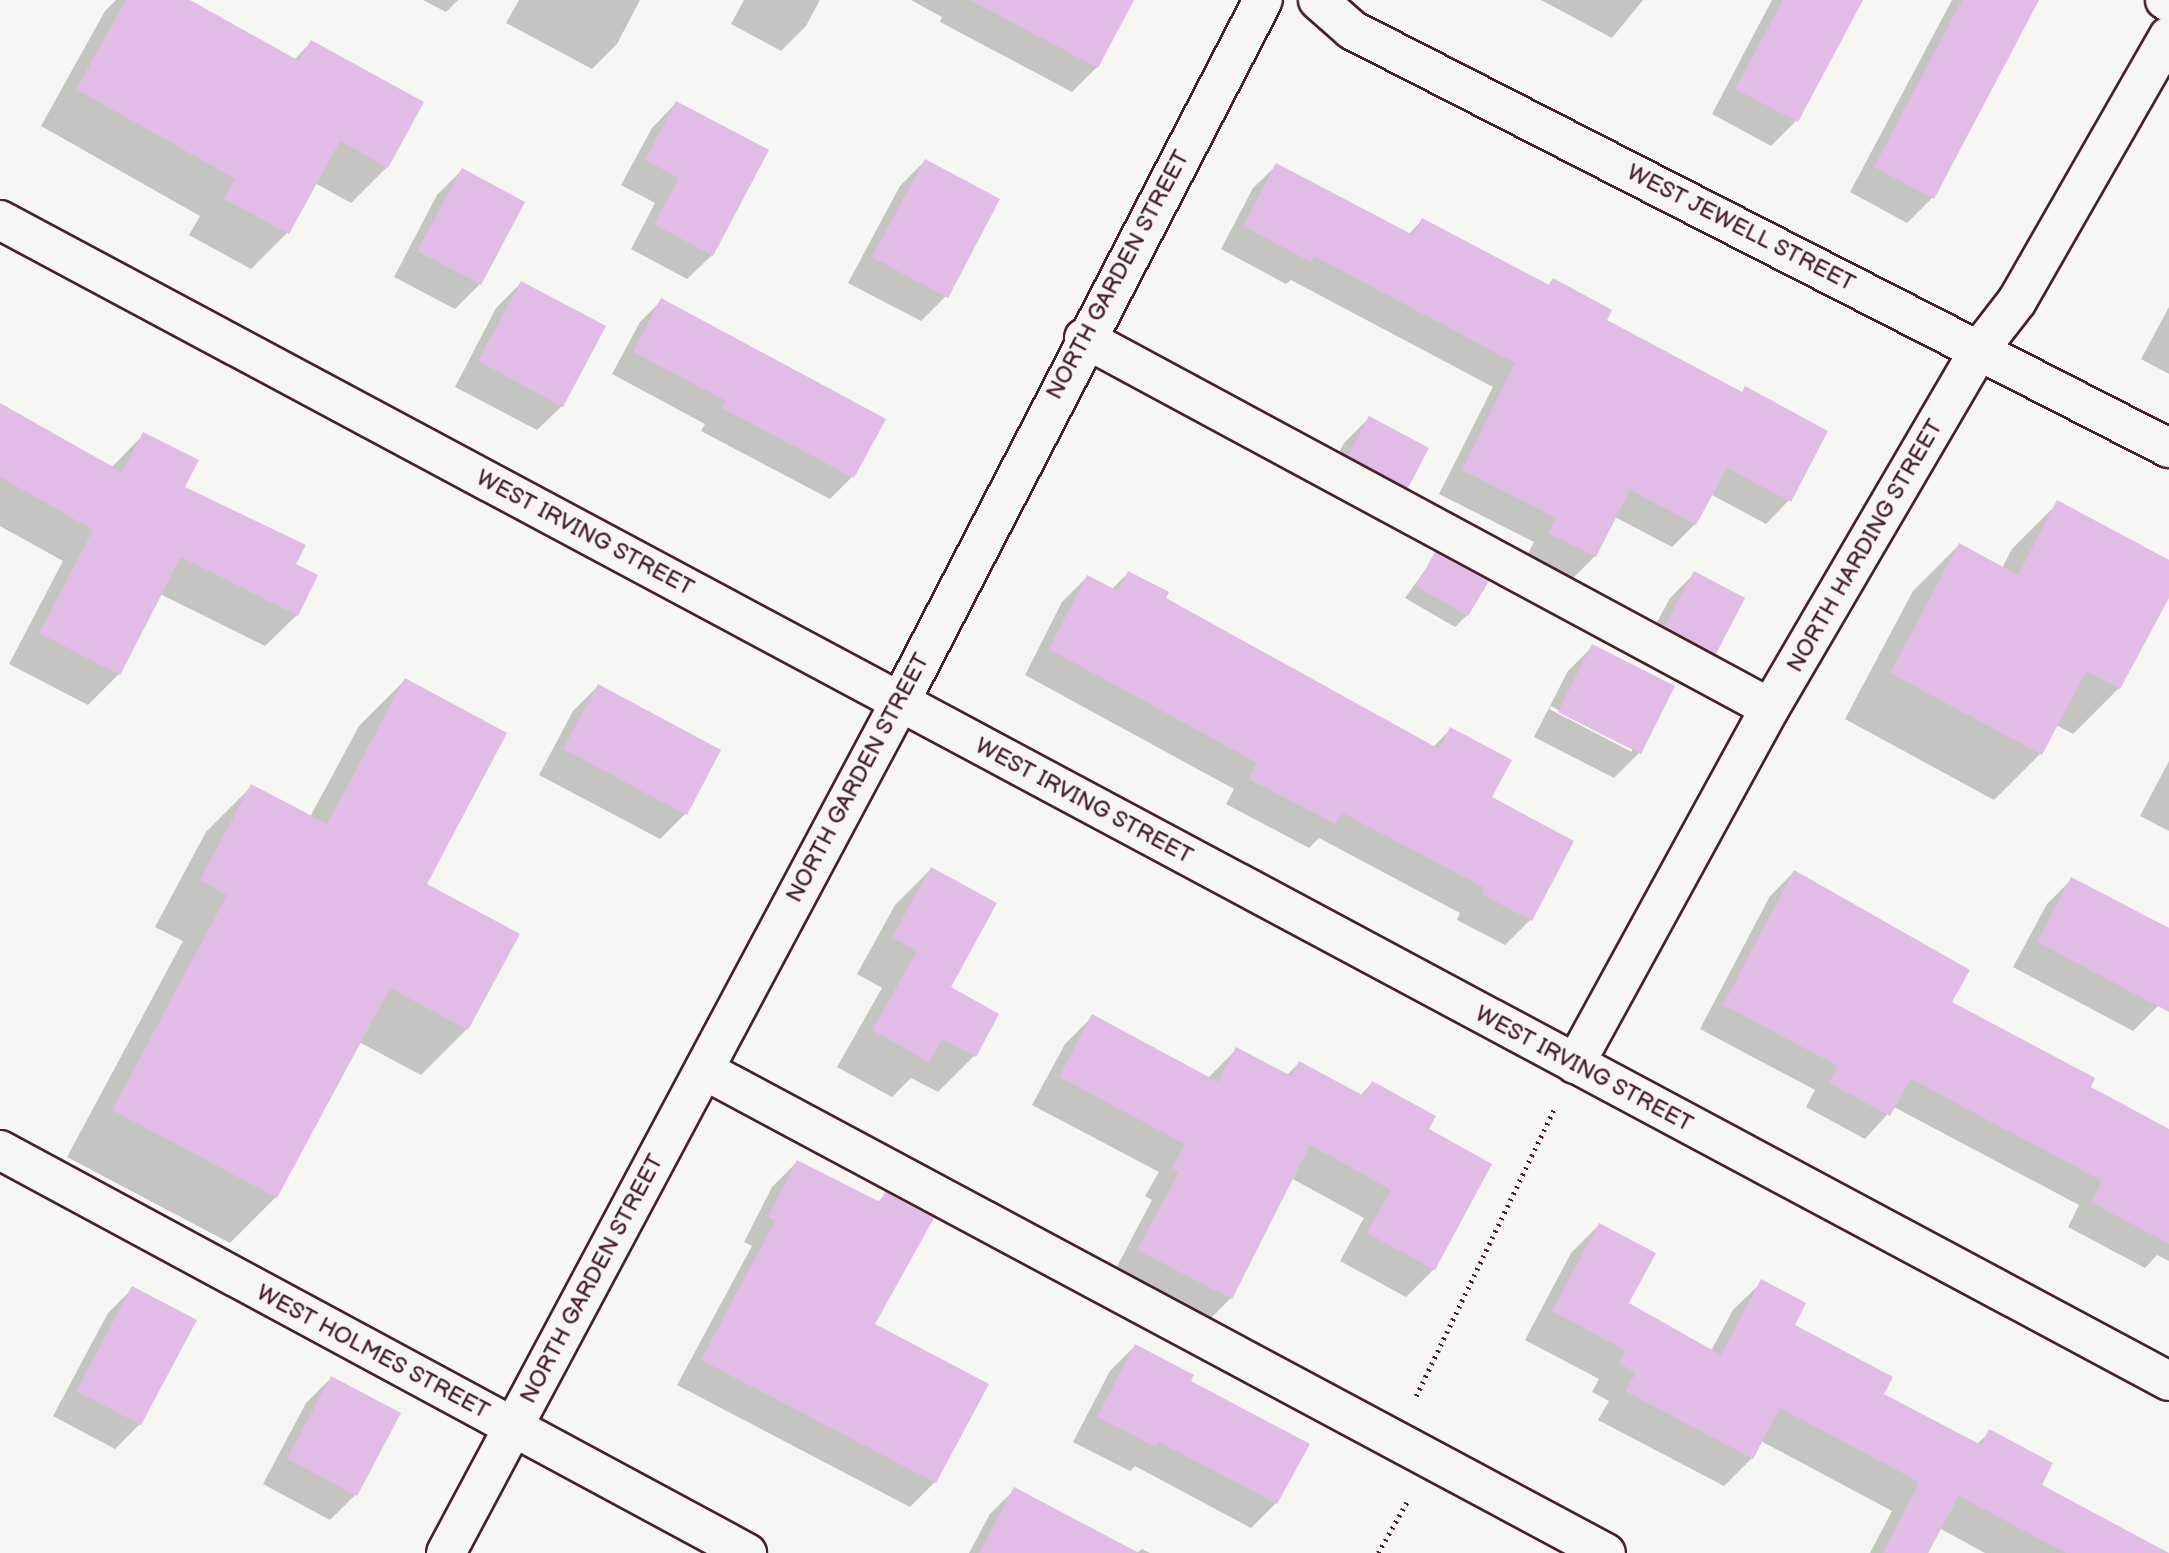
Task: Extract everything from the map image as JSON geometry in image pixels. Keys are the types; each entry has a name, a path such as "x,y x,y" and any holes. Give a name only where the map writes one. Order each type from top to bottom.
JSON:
{"street":[{"name":"NORTH GARDEN STREET","path":"446,1553 900,702 1084,338 1263,0"},
{"name":"WEST JEWELL STREET","path":"1318,0 1352,30 2169,447"},
{"name":"NORTH HARDING STREET","path":"1575,1064 1770,708 1979,350 2017,301 2169,36"},
{"name":"WEST IRVING STREET","path":"0,220 2169,1381"},
{"path":"1084,338 1770,708"},
{"path":"704,1070 1606,1553"},
{"name":"WEST HOLMES STREET","path":"0,1150 747,1553"}],"path":[{"path":"1415,1400 1575,1064"},
{"path":"1378,1553 1431,1459"}],"building":[{"path":"126,0 190,0 299,61 311,40 424,102 388,168 340,141 289,234 224,199 235,179 76,89"},
{"path":"970,0 1134,0 1098,68"},
{"path":"1783,0 1863,0 1798,122 1735,89"},
{"path":"1962,0 2039,0 1934,199 1874,167"},
{"path":"676,101 769,150 713,256 654,224 679,178 645,160"},
{"path":"925,159 1000,199 948,298 872,257"},
{"path":"1276,163 1413,235 1422,218 1549,285 1553,278 1612,310 1607,320 1742,392 1745,386 1828,431 1791,502 1727,468 1696,525 1630,490 1596,557 1548,533 1556,518 1462,470 1515,363 1314,256 1311,262 1243,226"},
{"path":"462,168 525,202 481,285 417,251"},
{"path":"521,281 606,326 563,407 478,361"},
{"path":"661,298 886,419 854,478 722,408 726,401 633,352"},
{"path":"0,403 122,472 143,432 199,460 185,487 306,545 296,564 318,575 298,616 181,557 120,675 39,633 93,530 0,477"},
{"path":"1369,416 1429,448 1408,488 1348,455"},
{"path":"2057,500 2169,560 2169,598 2120,689 2086,671 2042,755 1890,673 1959,543 2018,575"},
{"path":"1435,552 1489,581 1468,616 1416,586"},
{"path":"1128,571 1169,592 1166,598 1439,749 1450,727 1512,760 1492,797 1574,841 1532,921 1481,894 1484,888 1341,812 1335,824 1249,779 1257,763 1049,649 1087,575 1118,591"},
{"path":"1694,571 1745,598 1716,654 1665,626"},
{"path":"1592,644 1675,686 1641,754 1558,712"},
{"path":"405,678 507,733 427,884 520,934 468,1030 390,988 277,1198 112,1110 227,895 200,880 251,784 327,824"},
{"path":"598,684 721,750 687,815 563,749"},
{"path":"931,867 997,903 951,987 999,1014 976,1057 942,1039 929,1062 872,1030 917,951 892,937"},
{"path":"1794,870 1970,970 1952,1002 2095,1078 2091,1087 2169,1129 2169,1244 2091,1202 2102,1181 1911,1079 1890,1116 1829,1083 1838,1066 1723,1005"},
{"path":"2071,877 2169,928 2169,1012 2037,942"},
{"path":"1092,1014 1218,1082 1236,1047 1291,1076 1299,1061 1364,1096 1372,1081 1436,1116 1429,1129 1492,1164 1435,1270 1367,1233 1391,1190 1310,1145 1232,1299 1137,1250 1179,1172 1172,1168 1185,1144 1059,1077"},
{"path":"797,1160 880,1202 885,1192 934,1218 875,1324 989,1384 936,1483 701,1360 775,1221 768,1217"},
{"path":"1599,1223 1656,1253 1629,1303 1721,1355 1761,1279 1806,1303 1795,1325 1893,1377 1884,1394 1981,1445 1989,1429 2053,1463 2042,1485 2169,1553 2066,1553 1959,1496 1928,1553 1883,1553 1919,1482 1780,1408 1753,1459 1625,1391 1636,1373 1619,1363 1626,1351 1552,1311"},
{"path":"132,1286 197,1320 141,1425 76,1391"},
{"path":"1135,1344 1194,1375 1191,1381 1310,1444 1277,1504 1159,1442 1156,1447 1097,1417"},
{"path":"331,1376 401,1413 357,1496 287,1459"},
{"path":"1014,1487 1139,1553 979,1553"}]}
